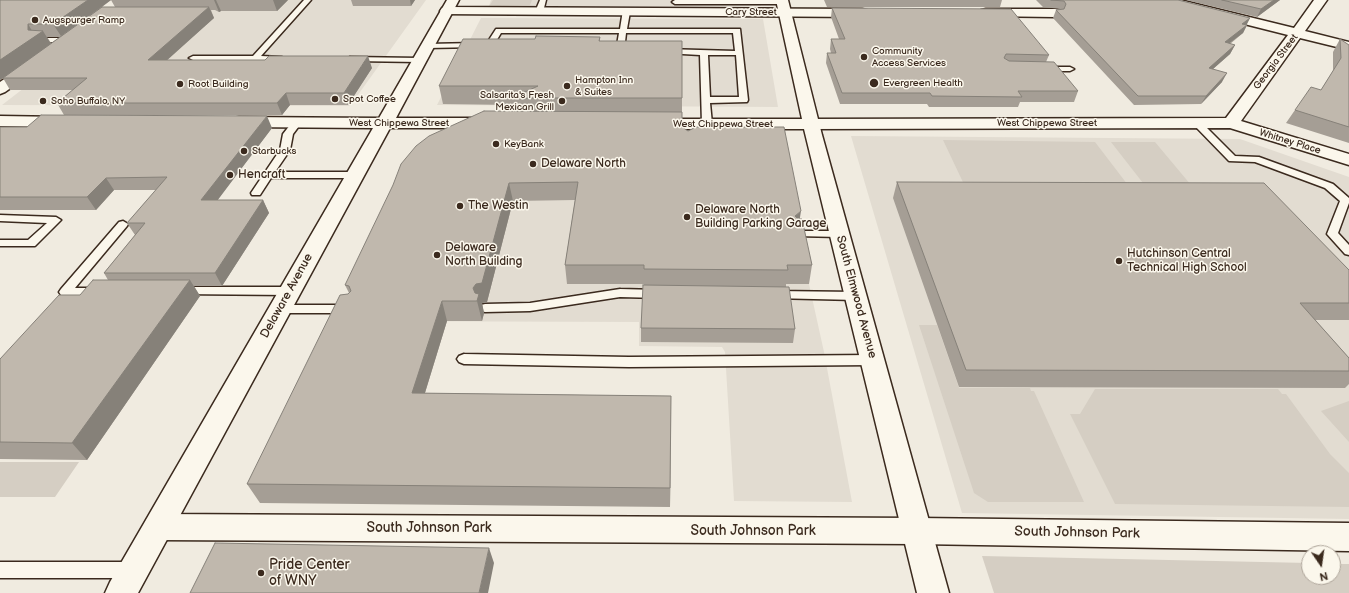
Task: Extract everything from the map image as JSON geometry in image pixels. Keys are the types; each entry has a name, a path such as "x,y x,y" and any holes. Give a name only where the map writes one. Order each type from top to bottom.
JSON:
{"street":[{"path":"1165,0 1349,46"},
{"name":"Georgia Street","path":"1230,123 1321,0"},
{"name":"Cary Street","path":"450,6 541,6 626,12 784,5 873,12"},
{"name":"South Elmwood Avenue","path":"784,5 812,124 933,593"},
{"name":"Delaware Avenue","path":"121,593 450,6"},
{"path":"976,13 1055,13"},
{"path":"0,89 79,32"},
{"path":"0,122 78,122"},
{"name":"West Chippewa Street","path":"227,122 501,123"},
{"name":"West Chippewa Street","path":"635,124 690,130 707,124 1230,123"},
{"name":"Whitney Place","path":"1230,123 1349,160"},
{"name":"South Johnson Park","path":"158,527 917,532 1349,537"}],"lane":[{"path":"255,58 308,0"},
{"path":"675,2 784,5"},
{"path":"620,51 626,12"},
{"path":"489,46 499,31 737,31 744,100 706,100"},
{"path":"40,40 67,40"},
{"path":"427,46 500,46"},
{"path":"655,51 691,51 739,54"},
{"path":"704,53 707,124"},
{"path":"193,58 293,59"},
{"path":"347,59 420,60"},
{"path":"1038,69 1070,69"},
{"path":"256,193 285,150 288,134 297,122"},
{"path":"1197,123 1232,159 1256,159 1329,186 1345,200 1332,234 1349,251"},
{"path":"268,175 355,175"},
{"path":"0,218 56,220 30,244 0,243"},
{"path":"111,292 65,292 124,224"},
{"path":"799,234 840,234"},
{"path":"173,291 285,300 351,309"},
{"path":"485,308 530,307 620,293 673,294"},
{"path":"764,295 856,296"},
{"path":"464,359 629,362 873,360"},
{"path":"0,570 134,570"}],"shaded area":[{"path":"138,0 426,0 350,106 2,105"},
{"path":"491,0 760,0 761,6 489,6"},
{"path":"493,0 532,0 530,5 490,5"},
{"path":"481,18 763,19 778,107 437,105"},
{"name":"Hutchinson Central Technical High School","path":"851,136 1240,139 1349,177 1349,519 962,513"},
{"path":"590,140 567,284 809,284 824,352 852,502 734,501 725,352 722,347 639,346 639,322 345,321"},
{"path":"943,140 1095,142 1134,193 970,197"},
{"path":"1111,142 1155,142 1201,197 1150,192"},
{"path":"919,325 937,325 959,388 1030,388 1031,391 1034,391 1084,502 988,502 974,493"},
{"path":"1095,389 1278,389 1282,394 1286,394 1330,454 1349,473 1349,507 1115,504 1070,414 1080,414"},
{"path":"1349,401 1349,442 1321,411"},
{"path":"0,462 79,462 55,497 0,497"},
{"path":"982,556 1301,563 1301,585 1341,585 1341,564 1349,564 1349,593 994,593"}],"building":[{"name":"Augspurger Ramp","path":"0,0 88,0 53,24 28,24 28,30 43,31 0,60"},
{"path":"1051,0 1178,0 1250,18 1242,24 1247,25 1225,42 1235,45 1209,68 1227,73 1206,96 1138,96 1056,10 1064,9 1066,4 1064,1"},
{"path":"1222,0 1274,0 1261,9"},
{"path":"102,7 209,7 148,60 265,60 269,56 368,56 344,93 286,93 277,103 57,103 87,78 3,78"},
{"path":"832,8 1011,9 1049,55 1006,54 1004,58 1009,61 1054,62 1078,91 1018,91 1022,97 932,96 930,93 842,93 827,53 836,53 831,39 845,39"},
{"name":"Hampton Inn & Suites","path":"536,36 600,37 599,41 682,41 682,98 512,98 538,86 439,86 463,39 535,39"},
{"path":"1340,39 1349,45 1349,127 1295,110 1311,87 1321,90 1341,58"},
{"path":"484,111 682,112 682,127 688,131 696,127 784,127 801,211 795,216 798,219 802,219 812,265 787,265 788,270 644,269 644,265 565,265 578,182 509,183 482,283 476,284 473,288 475,293 479,294 477,301 442,301 412,393 671,396 670,488 247,484 340,295 348,294 351,291 349,286 345,285 393,185 401,164 416,146 429,136"},
{"path":"41,115 267,116 201,200 263,200 215,273 104,273 145,223 127,223 167,177 106,178 87,197 0,197 0,127 27,127"},
{"path":"897,182 1264,183 1349,270 1349,303 1300,303 1349,358 1349,371 966,370"},
{"path":"93,280 190,280 72,443 0,442 0,359 59,295 80,295"},
{"path":"643,285 789,287 795,329 641,328"},
{"path":"215,543 489,548 479,593 190,593"}],"place":[{"name":"Augspurger Ramp","path":"35,20"},
{"name":"Community Access Services","path":"864,57"},
{"name":"Evergreen Health","path":"874,83"},
{"name":"Root Building","path":"180,84"},
{"name":"Hampton Inn & Suites","path":"567,86"},
{"name":"Spot Coffee","path":"335,99"},
{"name":"Soho Buffalo, NY","path":"43,101"},
{"name":"Salsarita's Fresh Mexican Grill","path":"562,101"},
{"name":"KeyBank","path":"496,144"},
{"name":"Starbucks","path":"244,151"},
{"name":"Delaware North","path":"533,164"},
{"name":"Hencraft","path":"230,175"},
{"name":"The Westin","path":"460,206"},
{"name":"Delaware North Building Parking Garage","path":"687,217"},
{"name":"Delaware North Building","path":"437,255"},
{"name":"Hutchinson Central Technical High School","path":"1119,261"},
{"name":"Pride Center of WNY","path":"261,573"}]}
